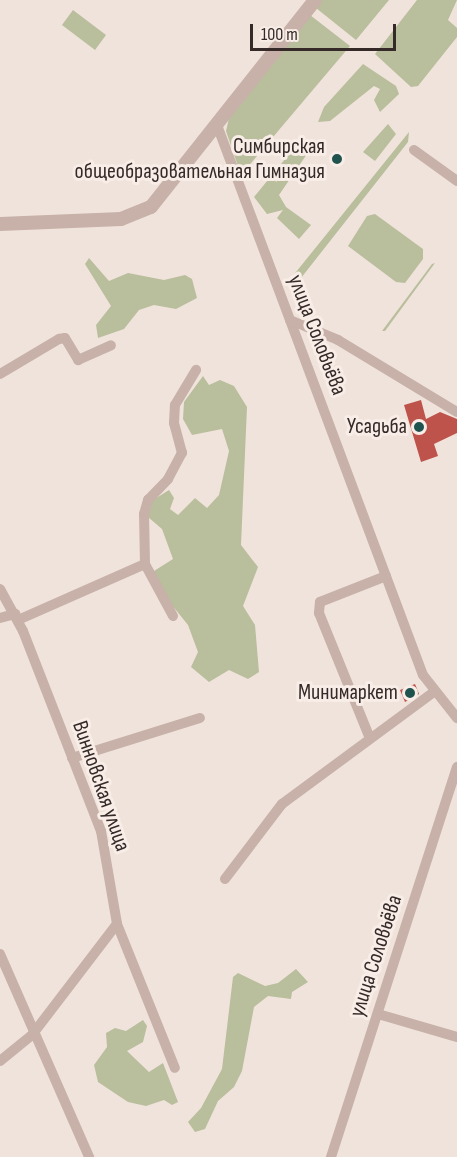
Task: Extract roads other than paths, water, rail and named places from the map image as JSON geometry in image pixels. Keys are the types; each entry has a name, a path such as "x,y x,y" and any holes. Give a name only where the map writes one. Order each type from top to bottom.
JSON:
{"street":[{"path":"0,224 103,221 138,214 163,194 315,0"},
{"name":"улица Соловьёва","path":"217,125 423,675 434,692 457,718"},
{"path":"414,150 457,181"},
{"path":"290,320 328,335 457,412"},
{"path":"0,374 59,339 65,338 78,360 111,345"},
{"path":"173,616 145,564 148,500 168,479 182,453 174,423 175,405 196,370"},
{"path":"0,618 16,617 145,564"},
{"path":"369,736 319,613 320,602 387,576"},
{"name":"Винновская улица","path":"0,589 16,617 101,831 117,924 175,1068"},
{"path":"225,879 282,804 369,736 434,692"},
{"path":"72,758 200,718"},
{"name":"улица Соловьёва","path":"331,1157 457,767"},
{"path":"0,1061 32,1035 117,924"},
{"path":"0,954 32,1035 89,1157"},
{"path":"378,1014 457,1037"}],"place":[{"name":"Симбирская общеобразовательная Гимназия","path":"337,159"},
{"name":"Усадьба","path":"419,427"},
{"name":"Минимаркет","path":"410,693"}]}
